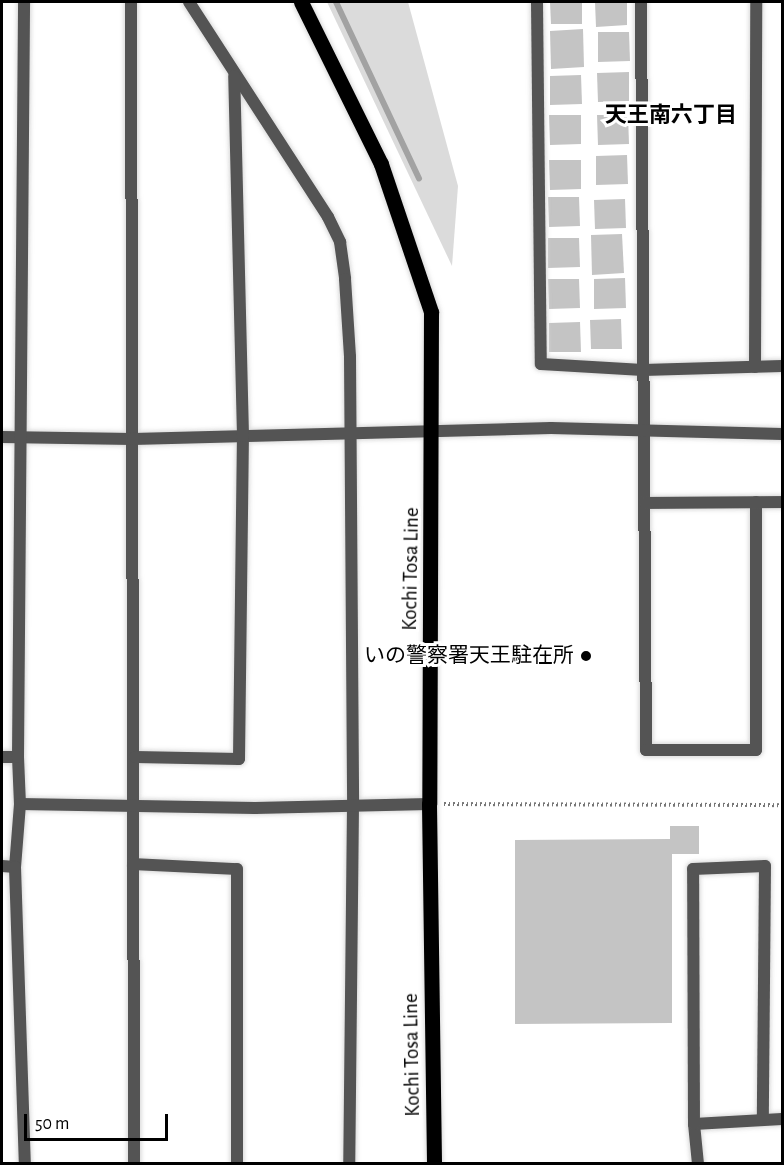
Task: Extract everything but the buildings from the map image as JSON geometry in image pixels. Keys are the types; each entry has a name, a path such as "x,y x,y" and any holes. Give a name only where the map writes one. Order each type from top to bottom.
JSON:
{"main road":[{"name":"Kochi Tosa Line","path":"301,2 381,164 431,312 434,433 429,804 434,1164"}],"street":[{"path":"24,2 18,438 20,804 15,867 25,1164"},
{"path":"131,2 135,757 134,1164"},
{"path":"189,2 328,217 340,242 350,357 353,805 349,1164"},
{"path":"537,2 541,364 643,370 783,366"},
{"path":"641,2 646,750 756,750 756,502"},
{"path":"754,366 756,2"},
{"path":"135,757 239,759 243,436 234,74"},
{"path":"2,437 133,439 434,433 551,428 783,434"},
{"path":"645,502 783,502"},
{"path":"2,757 18,757"},
{"path":"20,804 134,808 429,804"},
{"path":"133,864 237,869 237,1164"},
{"path":"2,866 15,867"},
{"path":"698,1164 694,1124 693,869 765,866 763,1119"},
{"path":"694,1124 783,1119"}],"path":[{"path":"429,804 783,805"}],"shaded area":[{"path":"327,2 408,2 458,186 452,266"}],"waterway":[{"path":"336,2 419,178"}],"place":[{"name":"いの警察署天王駐在所","path":"586,656"}],"district":[{"name":"天王南六丁目","path":"671,116"}]}
